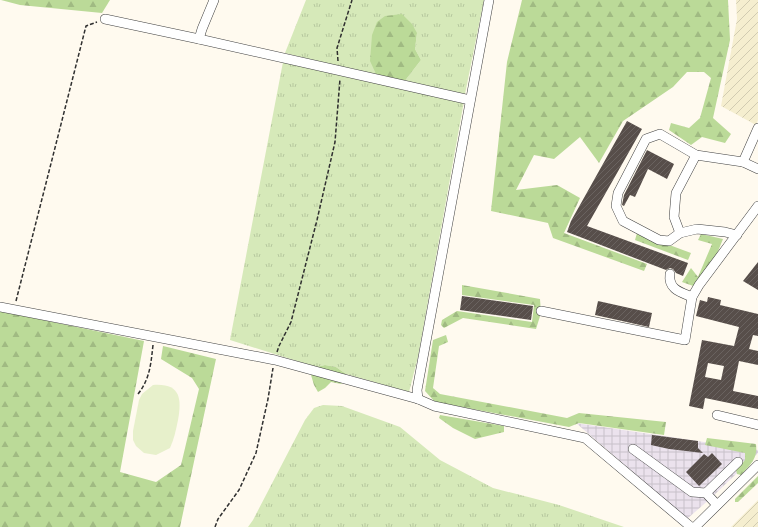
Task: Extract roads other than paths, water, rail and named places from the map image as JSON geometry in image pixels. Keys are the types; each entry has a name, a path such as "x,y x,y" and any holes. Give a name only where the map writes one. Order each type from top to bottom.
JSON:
{"street":[{"path":"200,39 202,29 214,0"},
{"path":"418,399 417,390 489,0"},
{"path":"105,19 470,100"},
{"path":"743,162 758,128"},
{"path":"737,235 697,229 680,233 669,241 659,240 623,221 616,206 618,192 646,139 660,134 696,155 743,162 758,169"},
{"path":"680,233 674,218 676,193 696,155"},
{"path":"541,311 685,340 692,297 698,285 758,206"},
{"path":"670,274 669,280 672,286 676,290 692,297"},
{"path":"0,307 275,360 418,399 434,406 585,438 691,527"},
{"path":"717,415 758,425"},
{"path":"633,449 692,492 706,493 717,505"},
{"path":"706,493 738,462"},
{"path":"695,527 758,465"}]}
